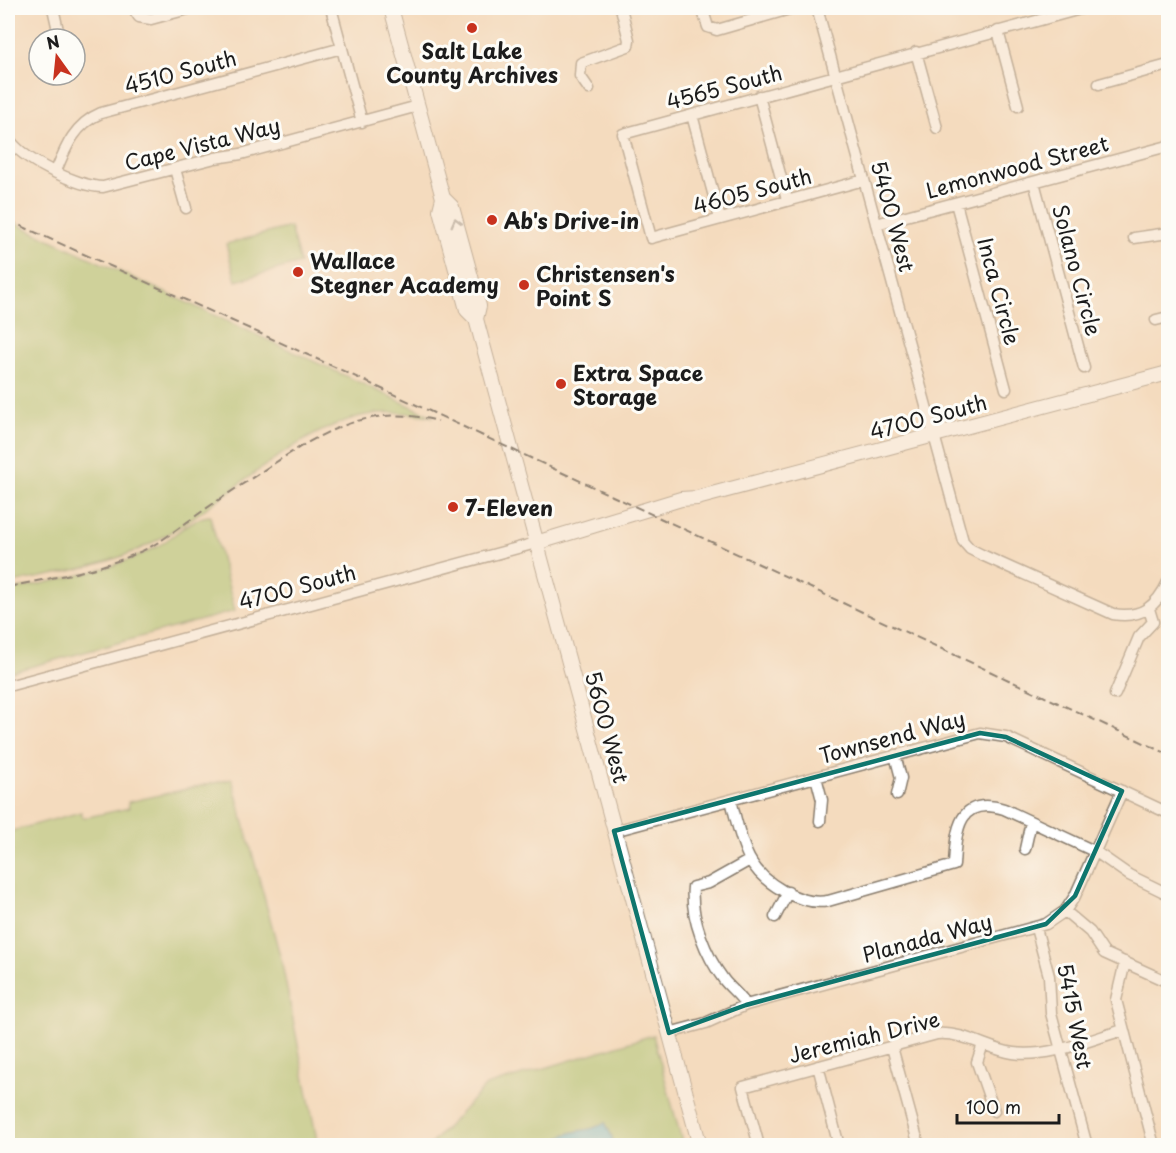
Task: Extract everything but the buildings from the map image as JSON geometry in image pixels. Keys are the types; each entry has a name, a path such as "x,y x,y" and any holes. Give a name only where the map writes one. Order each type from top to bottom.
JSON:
{"main road":[{"name":"5600 West","path":"391,8 443,198 440,210 467,309 476,319 700,1146"},
{"name":"4700 South","path":"536,543 598,526 621,523 686,505 698,498 1168,373"}],"street":[{"path":"53,8 57,27"},
{"path":"136,12 151,19 192,8"},
{"path":"331,8 362,122"},
{"path":"589,89 580,76 581,63 628,46 629,40 621,8"},
{"path":"702,8 708,27 717,30 793,8"},
{"name":"5400 West","path":"817,8 965,545 1113,614 1133,615 1149,609"},
{"name":"4565 South","path":"651,238 622,134 1084,8"},
{"path":"998,31 1018,106"},
{"name":"4510 South","path":"56,171 72,136 82,124 101,113 342,48"},
{"path":"916,52 937,128"},
{"path":"1099,84 1168,65"},
{"path":"759,96 788,201"},
{"name":"Cape Vista Way","path":"8,137 23,155 86,185 103,187 418,106"},
{"path":"692,115 720,219"},
{"name":"Lemonwood Street","path":"876,224 1168,146"},
{"path":"176,169 186,208"},
{"name":"4605 South","path":"651,238 864,180"},
{"name":"Solano Circle","path":"1034,182 1084,368"},
{"name":"Inca Circle","path":"956,203 1006,389"},
{"path":"1134,238 1168,233"},
{"path":"1156,320 1168,316"},
{"name":"4700 South","path":"8,686 536,543"},
{"path":"1115,694 1139,637 1153,622 1149,609 1168,585"},
{"name":"Townsend Way","path":"614,831 970,735 995,734 1168,813"},
{"path":"895,755 901,778 897,795"},
{"path":"816,777 822,800 820,821"},
{"path":"1122,791 1096,852 1065,911 1090,932 1104,953 1168,982"},
{"path":"731,800 750,860 765,877 808,902 821,902 954,865 958,826 963,818 981,807 1004,809 1096,852 1129,875 1168,894"},
{"path":"1025,849 1031,822"},
{"path":"746,1005 726,982 709,956 691,899 693,887 709,883 750,860"},
{"path":"776,917 788,892"},
{"name":"Planada Way","path":"669,1033 706,1023 746,1005 1036,928 1065,911"},
{"name":"5415 West","path":"1036,928 1047,968 1050,1005 1060,1048 1087,1146"},
{"path":"1125,962 1116,1000 1154,1146"},
{"name":"Jeremiah Drive","path":"759,1146 743,1087 948,1033 1016,1053 1060,1048 1123,1030"},
{"path":"983,1044 977,1062 994,1111"},
{"path":"892,1047 919,1146"},
{"path":"818,1066 839,1146"}],"highlighted area":[{"path":"980,733 1006,737 1122,791 1075,896 1046,924 746,1005 669,1033 614,831"}],"green space":[{"path":"8,220 434,417 392,412 366,415 338,423 283,453 174,530 132,553 61,573 8,584"},
{"path":"290,227 300,263 236,281 226,244"},
{"path":"210,516 235,611 8,673 8,591 85,574 123,562 158,546 196,520"},
{"path":"232,779 281,959 318,1145 8,1145 8,832 81,812 83,818 129,808 128,802"},
{"path":"653,1035 683,1145 429,1146 486,1086"}],"water":[{"path":"605,1122 613,1145 555,1145 564,1135 599,1126"}],"railway":[{"path":"8,220 339,369 1168,754"},
{"path":"8,587 61,576 132,556 165,538 282,458 344,426 366,419 388,416 412,416 438,421"}],"place":[{"name":"Salt Lake County Archives","path":"472,28"},
{"name":"Ab's Drive-in","path":"492,220"},
{"name":"Wallace Stegner Academy","path":"298,272"},
{"name":"Christensen's Point S","path":"524,285"},
{"name":"Extra Space Storage","path":"561,384"},
{"name":"7-Eleven","path":"453,507"}]}
